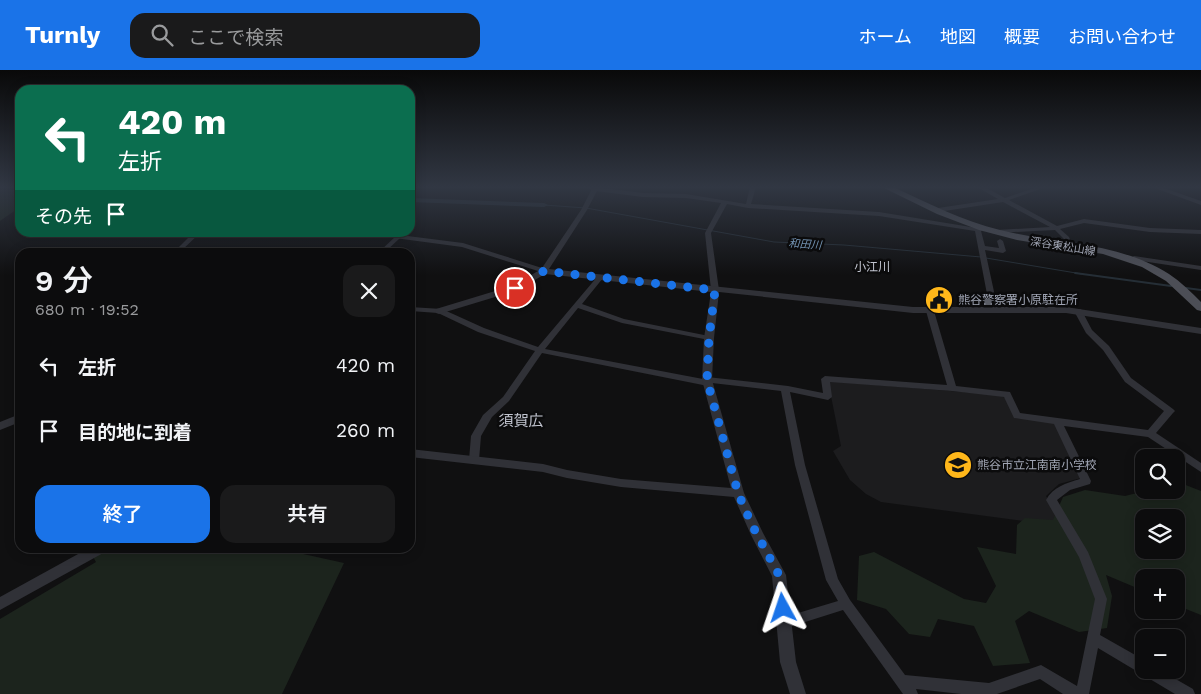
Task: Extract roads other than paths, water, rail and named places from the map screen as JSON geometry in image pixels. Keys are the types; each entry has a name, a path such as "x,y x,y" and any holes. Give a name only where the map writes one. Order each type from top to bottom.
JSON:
{"main road":[{"name":"深谷東松山線","path":"952,216 980,229 1036,242 1104,252 1131,260 1154,269 1178,285 1201,308"}],"street":[{"path":"415,309 439,311 515,288 544,271 580,216"},
{"path":"717,216 709,231 715,290 709,338 708,382 738,493 757,535 779,575 788,662 798,694"},
{"path":"893,216 980,229 994,310"},
{"path":"1034,216 1056,228 1066,238 1070,247"},
{"path":"993,232 1032,232 1084,221 1150,230 1201,232"},
{"path":"183,248 193,237"},
{"path":"390,237 477,248 544,271 600,278 930,310 1052,309 1078,311 1201,331"},
{"path":"387,248 398,238"},
{"path":"982,248 1003,251 1000,241"},
{"path":"1131,260 1134,258 1201,268"},
{"path":"474,460 476,436 488,415 506,399 540,350 600,278"},
{"path":"577,305 622,321 709,338"},
{"path":"930,310 952,388"},
{"path":"439,311 480,330 540,350 708,382 785,389 828,397 825,379 1007,394 1017,416 1150,434 1201,468"},
{"path":"1078,311 1089,331 1106,348 1128,380 1170,411 1150,434"},
{"path":"785,389 800,465 832,580 846,604 911,694"},
{"path":"0,426 15,420"},
{"path":"1058,421 1086,481 1066,486 1056,493 1051,500 1084,555 1101,600 1082,694"},
{"path":"415,454 543,468 590,479 738,493"},
{"path":"0,604 91,553"},
{"path":"784,623 846,604"},
{"path":"1092,638 1135,663"},
{"path":"902,681 989,690 1041,672 1076,694"},
{"path":"1162,679 1188,694"}],"waterway":[{"name":"和田川","path":"631,216 774,242 844,245 981,257"},
{"name":"和田川","path":"986,258 1080,274"},
{"name":"和田川","path":"1075,273 1080,274"},
{"name":"和田川","path":"1080,274 1171,286"},
{"name":"和田川","path":"1186,288 1201,290"}],"place":[{"name":"熊谷警察署小原駐在所","path":"939,300"},
{"name":"熊谷市立江南南小学校","path":"958,465"}],"district":[{"name":"小江川","path":"872,267"},
{"name":"須賀広","path":"521,421"}]}
